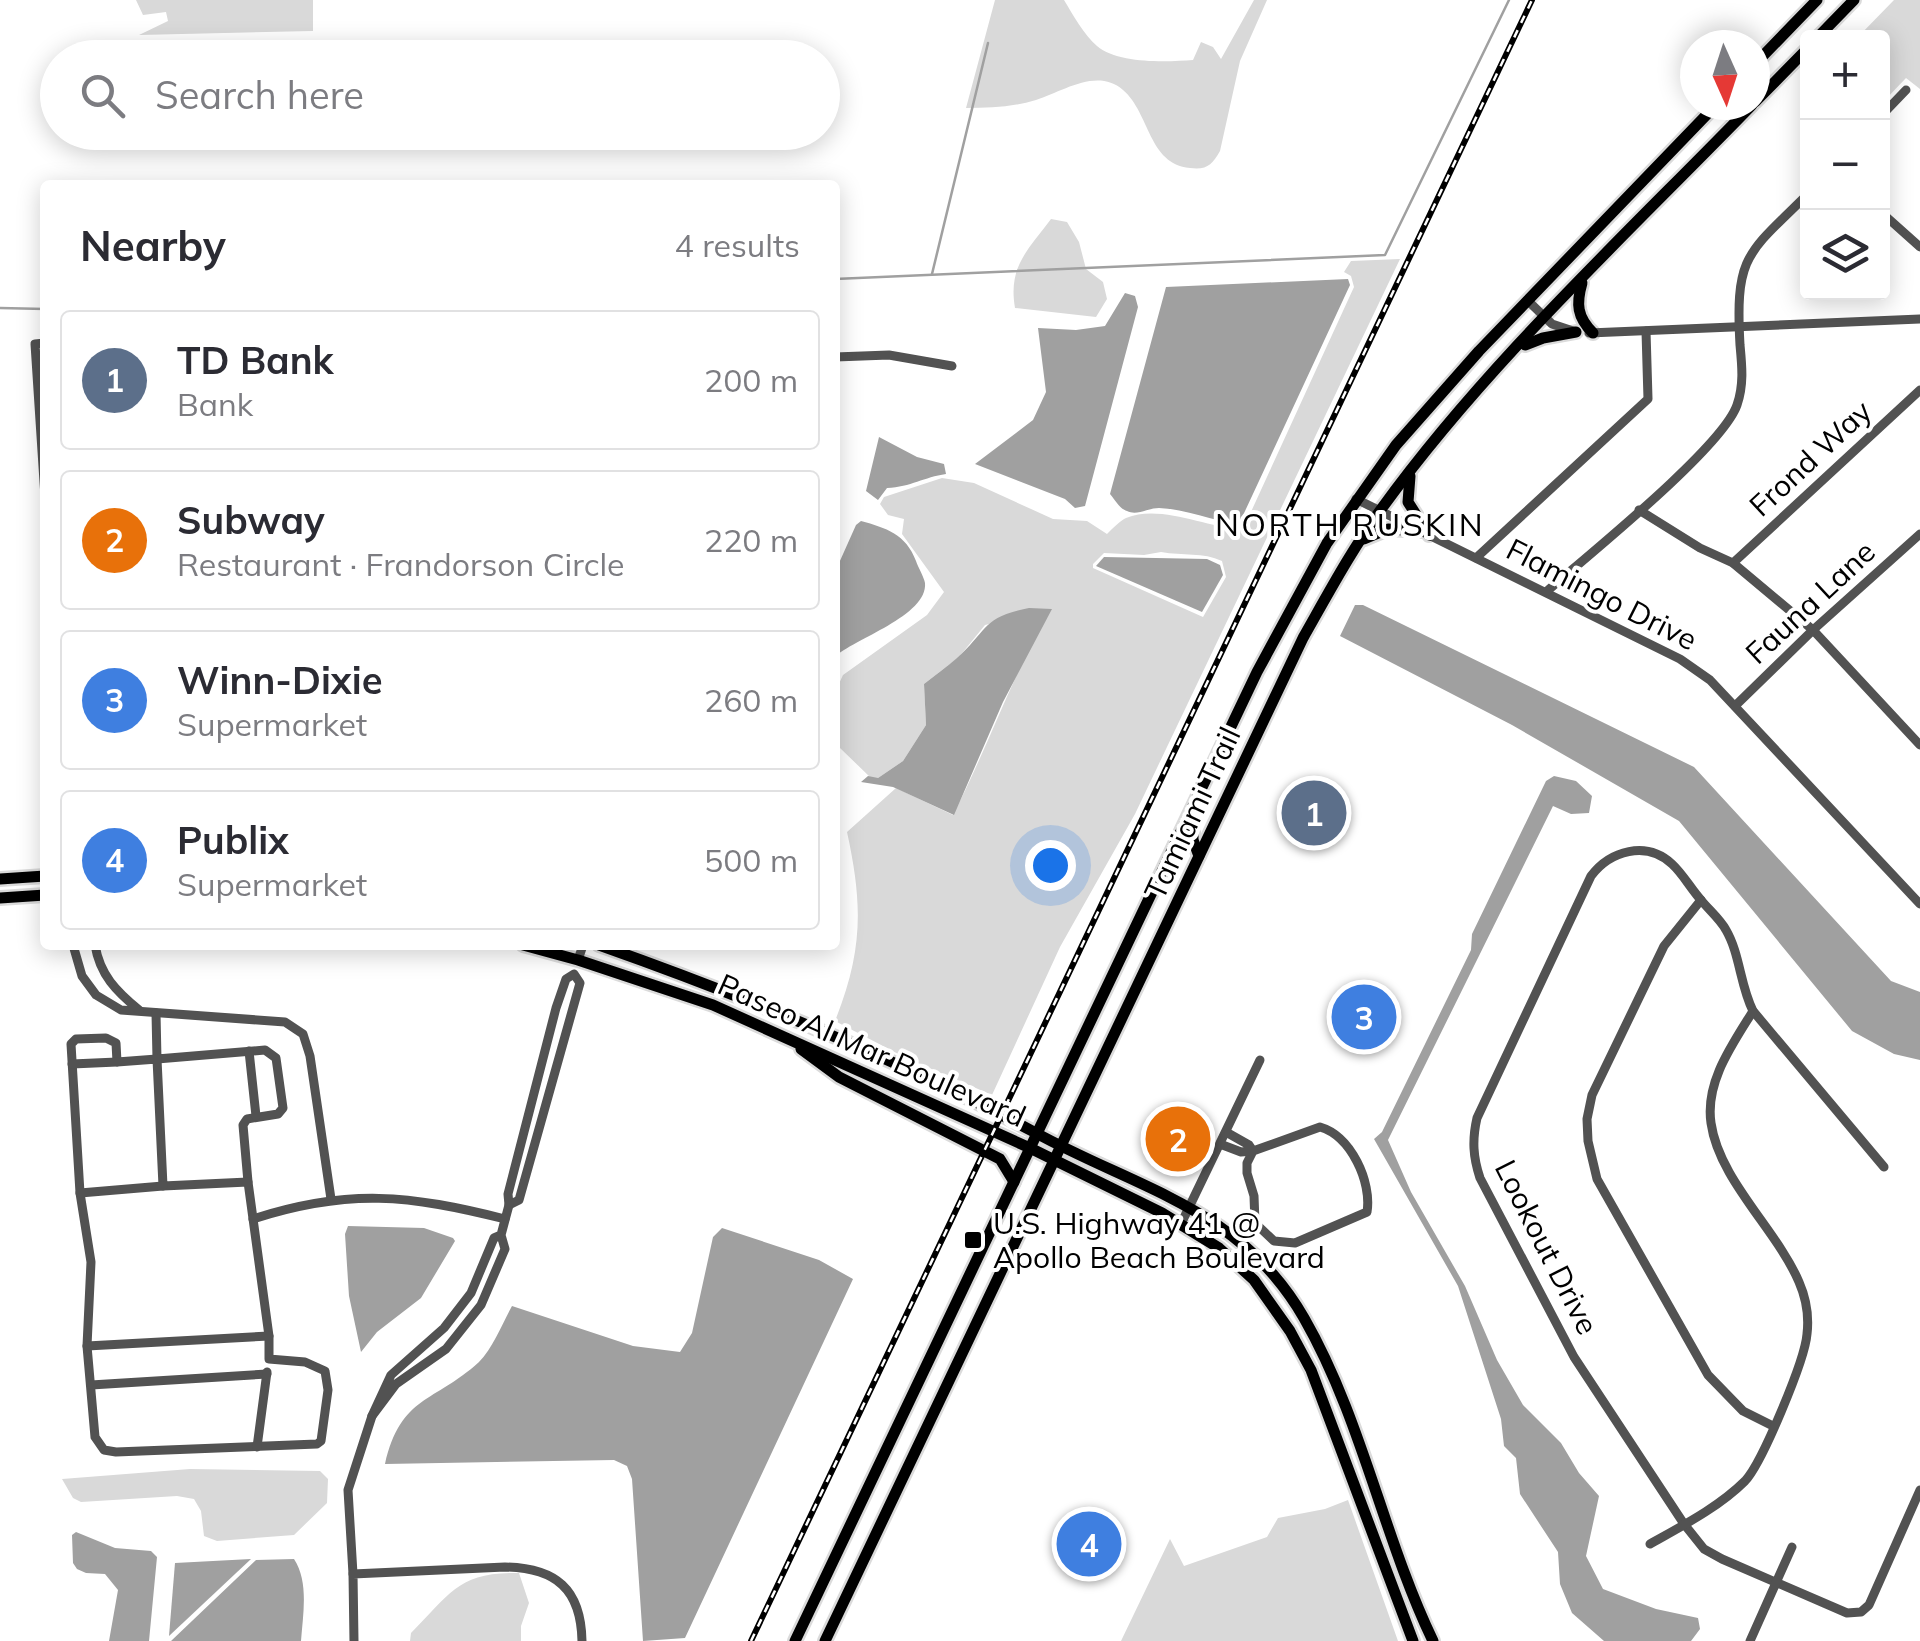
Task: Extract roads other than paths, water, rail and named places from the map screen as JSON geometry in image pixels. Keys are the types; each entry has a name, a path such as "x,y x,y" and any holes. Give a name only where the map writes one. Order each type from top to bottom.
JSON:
{"main road":[{"path":"1770,49 1817,0"},
{"path":"1826,30 1854,0"},
{"name":"Tamiami Trail","path":"1770,87 1800,56"},
{"name":"Tamiami Trail","path":"795,1641 1279,627 1356,499 1436,398 1701,120"},
{"name":"Tamiami Trail","path":"825,1641 1302,638 1360,541 1413,467 1516,349 1738,120"},
{"path":"1582,280 1578,297 1580,317 1593,333"},
{"path":"1516,349 1543,338 1576,332"},
{"path":"1413,467 1408,502 1426,533"},
{"path":"1360,541 1388,530 1426,533"},
{"path":"1194,805 1193,840 1199,856"},
{"path":"0,878 40,876"},
{"path":"0,898 40,895"},
{"name":"Paseo Al Mar Boulevard","path":"541,950 713,1005 782,1034 1030,1148 1181,1224 1219,1248 1254,1280 1290,1331 1311,1370 1413,1641"},
{"name":"Paseo Al Mar Boulevard","path":"613,950 720,987 1001,1113 1061,1146 1191,1206 1253,1254 1304,1317 1326,1362 1434,1641"},
{"path":"782,1034 839,1077 1000,1159 1014,1182"},
{"path":"878,1467 902,1479"}],"street":[{"path":"1890,107 1906,90"},
{"path":"1546,592 1706,448 1736,409 1743,383 1739,327 1742,267 1752,249 1800,202"},
{"path":"1890,220 1920,247"},
{"path":"1527,300 1562,329 1593,333 1920,320"},
{"path":"1476,558 1648,399 1646,332"},
{"path":"40,344 35,344 40,420"},
{"path":"840,357 889,355 952,366"},
{"name":"Frond Way","path":"1733,563 1920,390"},
{"name":"Flamingo Drive","path":"1356,499 1680,659 1710,680 1920,904"},
{"path":"1638,510 1733,563 1813,630 1920,745"},
{"name":"Fauna Lane","path":"1736,706 1920,534"},
{"name":"Lookout Drive","path":"1701,900 1670,862 1652,852 1632,850 1613,854 1590,876 1477,1118 1472,1136 1473,1157 1480,1178 1574,1357 1704,1549 1847,1613 1866,1609 1920,1490"},
{"path":"1773,1426 1743,1411 1708,1376 1591,1163 1587,1119 1592,1095 1664,946 1701,900 1726,930 1736,956 1741,987 1753,1011 1884,1167"},
{"path":"74,950 82,976 96,995 121,1010 285,1022 303,1034 310,1056 331,1199"},
{"path":"96,950 111,986 141,1012"},
{"path":"578,960 582,950"},
{"path":"372,1416 396,1384 446,1348 481,1305 505,1249 501,1234 508,1194 556,1008 566,980 574,974 580,983 545,1111 519,1200 509,1205"},
{"path":"1650,1544 1744,1482 1755,1470 1803,1351 1807,1310 1799,1282 1728,1168 1711,1124 1711,1096 1721,1069 1753,1011"},
{"path":"156,1013 162,1186"},
{"path":"117,1062 116,1043 106,1038 72,1041 80,1193 91,1262 88,1346 95,1437 104,1450 312,1445 321,1441 328,1390 326,1370 318,1365 268,1359"},
{"path":"72,1064 264,1050 276,1058 283,1108 278,1114 256,1116 242,1125 268,1336 257,1447"},
{"path":"249,1052 256,1116"},
{"path":"1181,1224 1260,1060"},
{"path":"1220,1144 1241,1152 1253,1151 1320,1127 1330,1130 1358,1166 1368,1192 1367,1212 1299,1242 1274,1241 1255,1223 1254,1196 1247,1173 1253,1151"},
{"path":"1226,1132 1253,1151"},
{"path":"80,1193 248,1182"},
{"path":"254,1219 331,1199 375,1197 430,1200 505,1218"},
{"path":"354,1641 348,1490 372,1416 391,1375 444,1328 471,1293 494,1238 501,1234"},
{"path":"88,1346 268,1336"},
{"path":"91,1385 267,1374"},
{"path":"1750,1641 1792,1547"},
{"path":"353,1574 505,1568 543,1572 559,1582 578,1604 582,1641"}],"waterway":[{"path":"840,279 1385,255 1509,0"},
{"path":"932,274 988,43"},
{"path":"0,308 40,309"}],"railway":[{"path":"751,1641 1532,0"}],"place":[{"name":"TD Bank","path":"1314,813"},
{"name":"Winn-Dixie","path":"1364,1017"},
{"name":"Subway","path":"1178,1139"},
{"name":"U.S. Highway 41 @ Apollo Beach Boulevard","path":"973,1240"},
{"name":"Publix","path":"1089,1544"}],"district":[{"name":"NORTH RUSKIN","path":"1350,524"}]}
